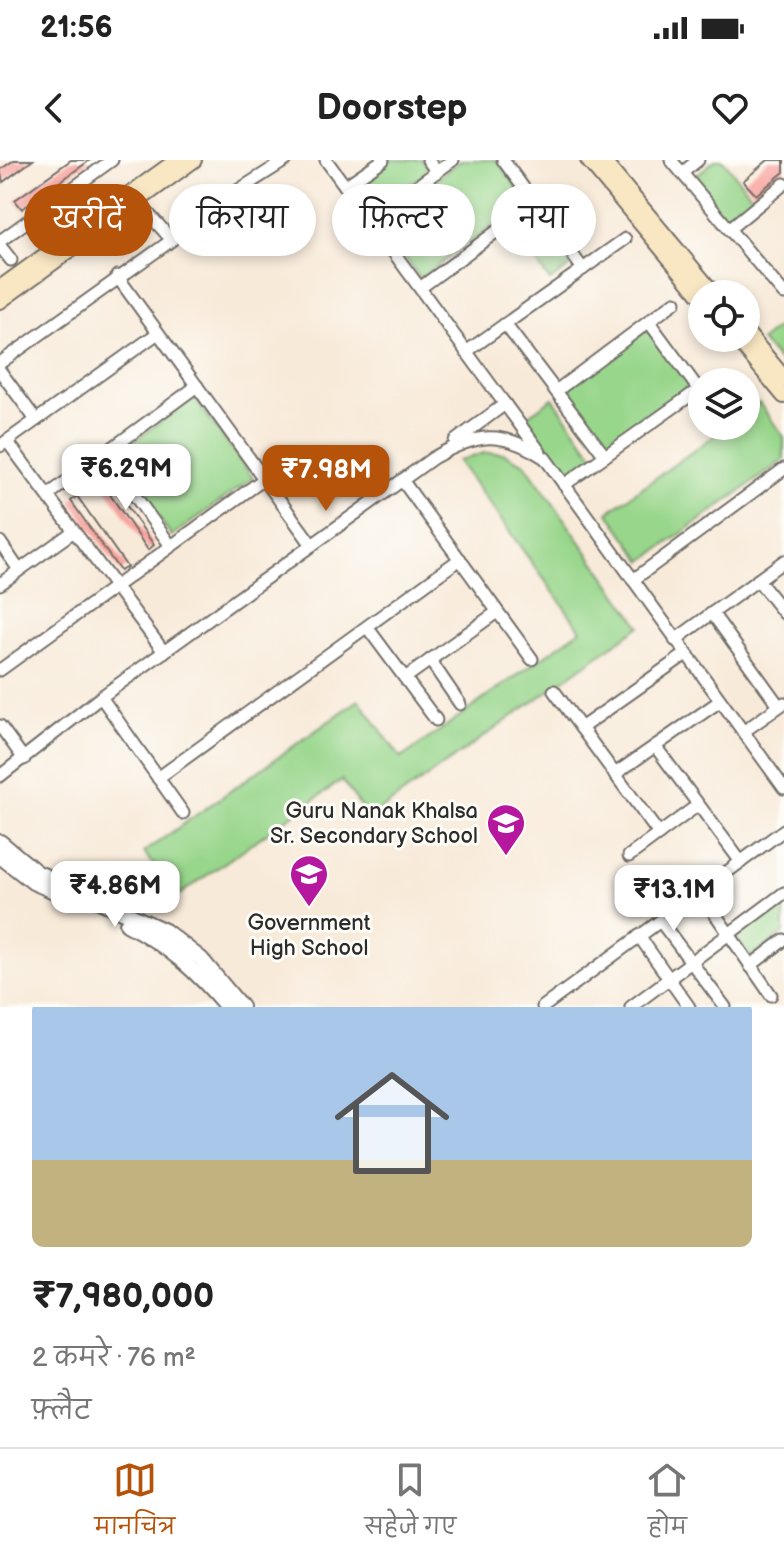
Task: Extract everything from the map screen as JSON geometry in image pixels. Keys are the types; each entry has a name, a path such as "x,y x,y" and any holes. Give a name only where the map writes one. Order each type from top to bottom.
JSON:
{"main road":[{"path":"0,288 177,160"},
{"path":"153,189 194,160"},
{"path":"588,160 688,280"},
{"path":"602,160 702,280"},
{"path":"0,301 62,256"},
{"path":"760,349 784,378"},
{"path":"748,352 784,396"}],"street":[{"path":"11,260 0,243 112,160"},
{"path":"248,184 286,160"},
{"path":"326,160 344,184"},
{"path":"348,184 383,160"},
{"path":"428,160 437,172"},
{"path":"420,184 453,160"},
{"path":"503,160 521,184"},
{"path":"671,160 782,286"},
{"path":"682,173 698,160"},
{"path":"729,229 784,184"},
{"path":"153,219 172,240 153,252"},
{"path":"420,288 491,236"},
{"path":"466,352 625,239"},
{"path":"0,363 148,256"},
{"path":"396,256 784,788"},
{"path":"574,256 583,269"},
{"path":"117,276 312,545"},
{"path":"556,391 675,302"},
{"path":"649,322 688,376"},
{"path":"505,324 605,456"},
{"path":"158,333 4,444 48,495 164,652"},
{"path":"0,371 36,420"},
{"path":"48,495 197,386"},
{"path":"564,485 688,400"},
{"path":"0,776 101,697 505,404"},
{"path":"433,458 460,443 486,437 509,439 545,458"},
{"path":"105,454 171,546"},
{"path":"633,580 784,469"},
{"path":"0,670 264,479"},
{"path":"402,480 532,659"},
{"path":"0,584 74,531"},
{"path":"0,542 19,570"},
{"path":"158,778 460,559"},
{"path":"675,640 784,561"},
{"path":"758,580 784,613"},
{"path":"405,678 497,612"},
{"path":"712,613 782,705 743,732"},
{"path":"367,627 436,720"},
{"path":"581,728 686,654"},
{"path":"430,660 460,704"},
{"path":"554,691 659,834"},
{"path":"101,697 183,813"},
{"path":"615,774 720,701"},
{"path":"0,726 24,759"},
{"path":"655,746 741,862"},
{"path":"629,856 698,805"},
{"path":"543,1007 560,1002 639,936 784,830"},
{"path":"0,842 36,872 165,931 201,959 241,1007"},
{"path":"0,856 33,882 159,940 194,967 227,1007"},
{"path":"700,892 771,995"},
{"path":"636,1006 784,893"},
{"path":"661,922 725,1007"},
{"path":"639,936 689,1007"},
{"path":"750,966 784,940"}],"green space":[{"path":"391,160 422,160 430,170 410,184 357,184"},
{"path":"462,160 497,160 514,184 491,184 491,228 475,239 475,184 428,184"},
{"path":"715,160 723,160 755,200 728,222 693,178"},
{"path":"404,256 451,256 420,278"},
{"path":"532,256 566,256 572,265 550,281"},
{"path":"784,322 784,367 761,341"},
{"path":"648,329 688,382 688,386 607,446 565,390"},
{"path":"194,398 253,478 172,536 113,456"},
{"path":"553,398 594,456 565,476 524,418"},
{"path":"760,404 784,437 784,460 643,561 608,512 708,440 760,440"},
{"path":"484,453 503,453 525,464 640,626 369,818 342,780 176,897 144,852 359,700 401,758 581,630 458,461"},
{"path":"784,899 784,933 750,957 734,935"}],"building":[{"path":"14,160 33,160 3,182 0,170"},
{"path":"71,160 90,160 57,184 37,184"},
{"path":"768,160 784,160 784,172 756,195 743,181"},
{"path":"24,194 24,208 22,209 15,200"},
{"path":"104,473 154,545 148,550 98,477"},
{"path":"77,496 127,567 120,571 71,501"}],"place":[{"name":"Guru Nanak Khalsa Sr. Secondary School","path":"506,857"},
{"name":"Government High School","path":"309,908"}]}
